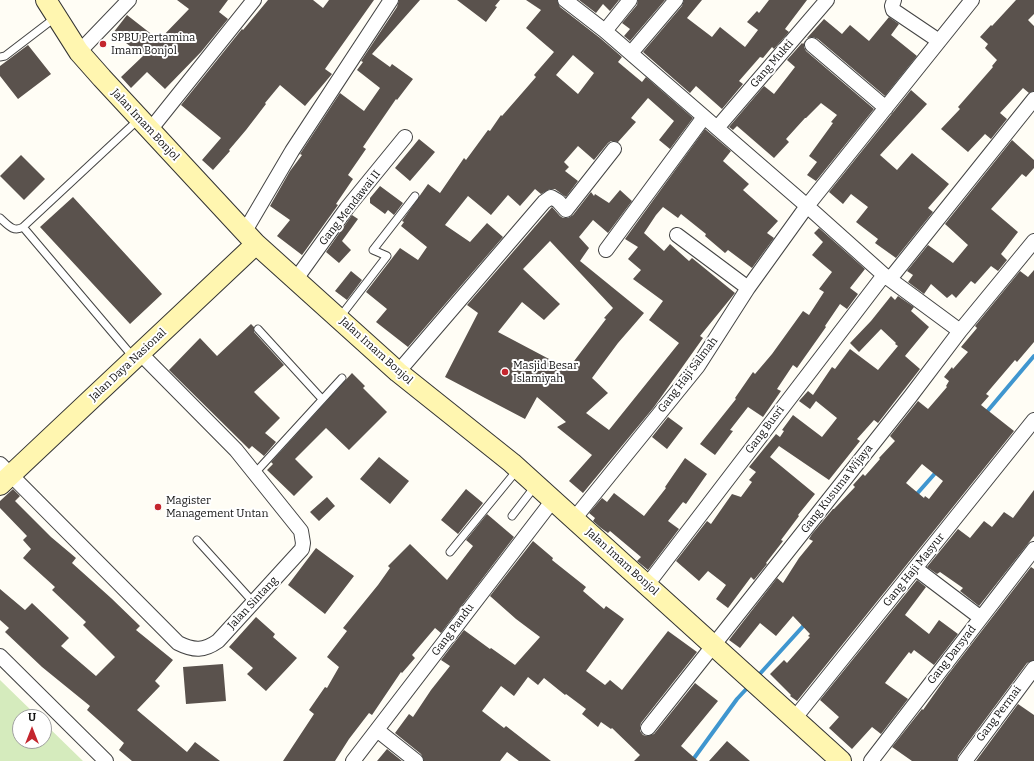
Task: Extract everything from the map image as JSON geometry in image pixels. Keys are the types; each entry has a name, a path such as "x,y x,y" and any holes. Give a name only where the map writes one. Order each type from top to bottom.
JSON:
{"main road":[{"name":"Jalan Imam Bonjol","path":"46,0 79,52 144,125 250,238 398,372 518,468 841,761"},
{"name":"Jalan Daya Nasional","path":"3,474 137,356 250,238"}],"street":[{"path":"79,52 129,0"},
{"path":"144,125 254,0"},
{"path":"250,238 292,151 391,0"},
{"path":"565,0 605,31 887,277 960,331"},
{"path":"605,31 630,0"},
{"path":"631,54 676,0"},
{"name":"Gang Mukti","path":"717,128 827,0"},
{"path":"894,0 892,6 893,10 939,41"},
{"name":"Gang Haji Salmah","path":"574,519 698,366 748,288 807,206 972,0"},
{"path":"812,45 886,108"},
{"name":"Gang Busri","path":"646,585 887,277 1034,99"},
{"path":"606,250 704,117"},
{"name":"Gang Mendawai II","path":"296,279 347,208 405,137"},
{"path":"398,372 544,202 551,197 555,198 566,210 614,149"},
{"path":"677,235 748,288"},
{"name":"Gang Kusuma Wijaya","path":"648,728 910,397 960,331 1034,241"},
{"name":"Jalan Sintang","path":"3,474 178,643 188,648 197,649 210,647 218,641 302,549 303,543 301,531 298,525 236,450 137,356"},
{"name":"Gang Haji Masyur","path":"794,719 1034,420"},
{"name":"Gang Pandu","path":"354,761 553,500"},
{"name":"Gang Darsyad","path":"870,761 981,618 1032,556"},
{"path":"915,568 981,618"},
{"path":"0,656 106,761"},
{"name":"Gang Permai","path":"965,761 1034,668"},
{"path":"377,730 416,761"}],"lane":[{"path":"0,57 5,56 56,17"},
{"path":"0,218 12,229 20,229 144,125"},
{"path":"339,319 387,256 373,250 415,196"},
{"path":"23,227 137,356"},
{"path":"258,329 322,399"},
{"path":"255,473 342,378"},
{"path":"450,552 518,468"},
{"path":"512,516 536,485"},
{"path":"197,540 254,603"}],"green space":[{"path":"0,680 30,709 12,709 12,749 52,749 52,731 83,761 0,761"}],"building":[{"path":"177,0 228,0 219,12 228,19 201,52 165,89 147,72 131,88 121,77 143,56 113,33 127,15 159,40 189,9"},
{"path":"268,0 313,0 323,8 329,0 374,0 325,69 332,74 305,106 280,85 229,150 230,151 213,170 202,160 221,138 181,105 242,29 243,30"},
{"path":"399,0 420,0 372,54 390,67 392,64 413,79 397,100 396,99 363,147 366,149 348,175 353,179 336,204 338,205 302,255 277,236 290,220 270,206 290,171 302,155 300,154 340,93 364,111 380,88 357,70 363,62 361,61 397,7"},
{"path":"457,0 500,0 495,6 497,7 486,22"},
{"path":"526,0 557,0 560,7 622,57 618,62 642,82 646,77 693,118 670,149 659,140 674,121 648,98 631,118 636,122 618,142 611,141 608,143 594,160 578,146 564,162 569,167 565,171 578,181 566,197 555,189 550,189 541,194 535,189 520,206 508,195 491,215 468,196 445,225 470,242 487,223 503,237 408,347 376,322 387,309 366,292 400,248 418,260 427,247 401,226 404,222 402,221 428,184 440,193 464,158 466,160 488,130 490,131 501,115 502,116 536,77 534,75 554,52 526,28 541,10","holes":["573,55 594,73 578,94 556,75"]},
{"path":"579,0 619,0 610,11 603,4 596,13"},
{"path":"638,0 665,0 630,41 624,36 630,29 622,23 637,5"},
{"path":"684,0 702,0 687,18 712,37 720,27 745,47 758,30 747,22 757,11 759,13 769,0 807,0 785,29 789,32 774,49 772,47 763,58 760,57 739,81 743,84 722,109 696,86 690,93 643,52 682,6"},
{"path":"1016,0 1034,0 1034,14 1028,20 1034,26 1034,91 1029,93 1023,88 1000,113 1007,119 991,139 985,134 968,152 941,129 960,109 958,107 993,67 992,66 997,60 985,48 988,44 980,37"},
{"path":"889,17 899,24 891,35 917,56 885,96 818,39 813,37 807,38 824,19 842,34 850,25 869,41"},
{"path":"805,41 804,47 806,51 874,109 816,181 807,175 817,162 809,156 833,123 831,122 837,115 821,103 786,139 789,142 774,158 737,126 733,130 729,127 764,86 774,94 795,67 787,60"},
{"path":"28,45 51,74 18,99 0,76 0,66"},
{"path":"911,90 927,104 880,155 897,170 912,153 949,184 928,208 933,212 896,258 875,243 878,239 856,222 868,207 851,194 843,204 829,192"},
{"path":"705,129 731,151 723,161 749,184 743,190 778,221 767,233 774,238 752,268 728,250 725,253 705,236 706,234 681,214 678,218 663,207 656,215 644,233 664,251 670,244 689,261 692,258 735,293 700,336 703,338 654,407 583,493 569,481 592,455 557,427 566,422 537,397 525,419 445,377 478,313 467,305 552,207 560,216 563,218 568,218 573,215 591,192 594,196 595,194 609,203 620,190 632,201 608,233 593,220 579,237 589,248 580,261 644,313 618,343 592,378 608,393 586,413 609,430 679,343 649,320 663,301 633,279 641,270 628,259 638,247 625,239","holes":["550,241 613,308 604,318 606,319 568,369 498,332 522,302 544,320 560,304 523,269"]},
{"path":"419,139 435,152 410,181 395,168"},
{"path":"1012,140 1034,160 1034,168 1026,177 1022,174 991,209 1018,232 1001,254 1007,260 998,271 991,266 975,284 971,281 956,298 952,294 947,298 931,284 924,294 908,282 913,275 907,271 928,245 953,263 968,245 945,224"},
{"path":"21,155 45,179 24,200 0,176"},
{"path":"380,186 403,203 394,215 388,210 385,214 370,203 370,198"},
{"path":"73,197 162,294 130,324 40,227"},
{"path":"352,215 358,219 342,241 351,250 339,263 326,252"},
{"path":"819,228 865,269 850,288 858,294 847,309 840,304 825,326 826,327 797,368 793,365 777,389 781,391 763,417 748,407 730,430 733,431 715,455 700,444 736,399 735,398 753,372 755,374 772,354 803,311 809,315 824,292 819,289 832,272 812,255 823,242 814,233"},
{"path":"1034,270 1034,342 1017,362 1015,360 986,394 989,396 981,405 1014,431 797,701 790,696 791,695 770,674 784,660 787,663 810,637 808,636 810,634 793,616 776,636 760,623 740,648 729,640 777,578 783,583 799,558 813,541 809,539 812,534 833,509 855,487 853,485 863,474 865,476 895,441 890,436 918,401 928,409 947,387 946,386 949,381 944,377 968,352 961,347 977,328 975,326 1020,271 1028,277","holes":["922,464 943,481 929,499 925,496 924,498 906,483"]},
{"path":"351,271 362,280 347,300 335,291"},
{"path":"891,296 895,300 898,296 914,307 911,311 929,327 905,356 920,369 878,423 874,420 857,439 860,441 829,480 779,446 770,457 815,494 798,515 799,516 781,540 783,541 766,563 767,564 754,580 751,577 728,608 716,599 726,585 708,571 699,581 676,561 707,521 711,524 732,494 741,497 752,482 749,480 756,472 749,467 776,434 780,437 784,431 782,430 793,415 822,437 837,418 816,401 810,409 799,401 808,391 813,395 832,367 835,369 850,349 878,370 898,346 881,329 859,352 850,343 871,321"},
{"path":"251,324 254,327 254,332 284,365 254,392 280,418 265,433 276,442 264,456 252,446 249,449 169,370 200,338 217,356"},
{"path":"352,373 365,386 363,388 387,412 349,450 326,428 295,459 313,477 294,496 267,470 273,464 271,462"},
{"path":"668,417 683,428 667,449 652,437"},
{"path":"379,457 409,481 390,504 360,479"},
{"path":"685,458 707,474 686,504 683,502 668,521 679,529 648,570 637,561 641,557 610,531 608,533 601,528 593,521 595,518 589,513 602,498 607,502 614,493 644,516 666,488 665,487"},
{"path":"13,489 20,496 15,501 51,537 76,558 72,563 140,626 136,630 173,660 155,681 160,686 137,710 187,752 195,742 220,761 132,761 119,750 124,743 87,710 90,706 42,667 5,632 9,628 0,620 0,589 25,610 32,603 69,638 61,646 96,676 115,657 83,625 86,622 52,590 55,587 23,558 31,549 23,540 27,536 0,508 0,501"},
{"path":"466,489 483,503 458,534 441,520"},
{"path":"1034,490 1034,536 979,606 960,591 963,588 940,572 937,574 927,567 958,529 970,538 984,521 992,527 1004,512 1013,518"},
{"path":"327,497 335,506 319,521 310,512"},
{"path":"487,514 514,537 441,633 435,628 412,655 415,658 402,673 401,672 372,715 369,713 349,739 335,761 283,761 314,714 309,710 325,687 327,688 339,667 327,657 347,631 343,628 378,585 390,568 388,566 410,544 447,580 473,546 466,540"},
{"path":"533,541 553,558 552,560 586,587 583,591 604,609 606,606 624,619 586,671 605,685 610,680 622,690 668,631 697,652 641,723 640,731 643,735 647,736 654,734 695,683 718,701 681,746 698,761 634,761 640,755 612,728 611,729 601,722 598,727 582,714 586,709 566,694 565,695 544,678 538,685 528,677 514,696 501,686 482,711 504,728 506,726 551,761 519,761 507,752 500,761 424,761 421,754 395,733 409,714 413,717 431,690 450,666 441,660 464,630 515,665 540,637 516,619 490,596"},
{"path":"316,548 354,576 325,614 288,585"},
{"path":"1031,567 1034,569 1034,660 1027,663 958,756 957,761 912,761 892,747 922,709 923,710 947,676"},
{"path":"917,580 926,587 905,615 929,634 939,620 958,634 934,665 914,650 911,654 909,652 885,683 908,699 881,734 872,727 852,749 829,728 839,717 820,700"},
{"path":"256,617 275,634 273,637 297,658 266,691 247,674 253,668 229,647"},
{"path":"223,664 226,701 186,704 183,667"},
{"path":"1018,704 1034,715 1034,761 976,761"},
{"path":"727,741 750,761 709,761"},
{"path":"387,749 402,761 377,761"}],"waterway":[{"path":"985,414 1034,356"},
{"path":"915,496 938,470"},
{"path":"757,677 806,623"},
{"path":"692,761 737,699 750,685"}],"place":[{"name":"SPBU Pertamina Imam Bonjol","path":"103,44"},
{"name":"Masjid Besar Islamiyah","path":"505,372"},
{"name":"Magister Management Untan","path":"158,507"}]}
